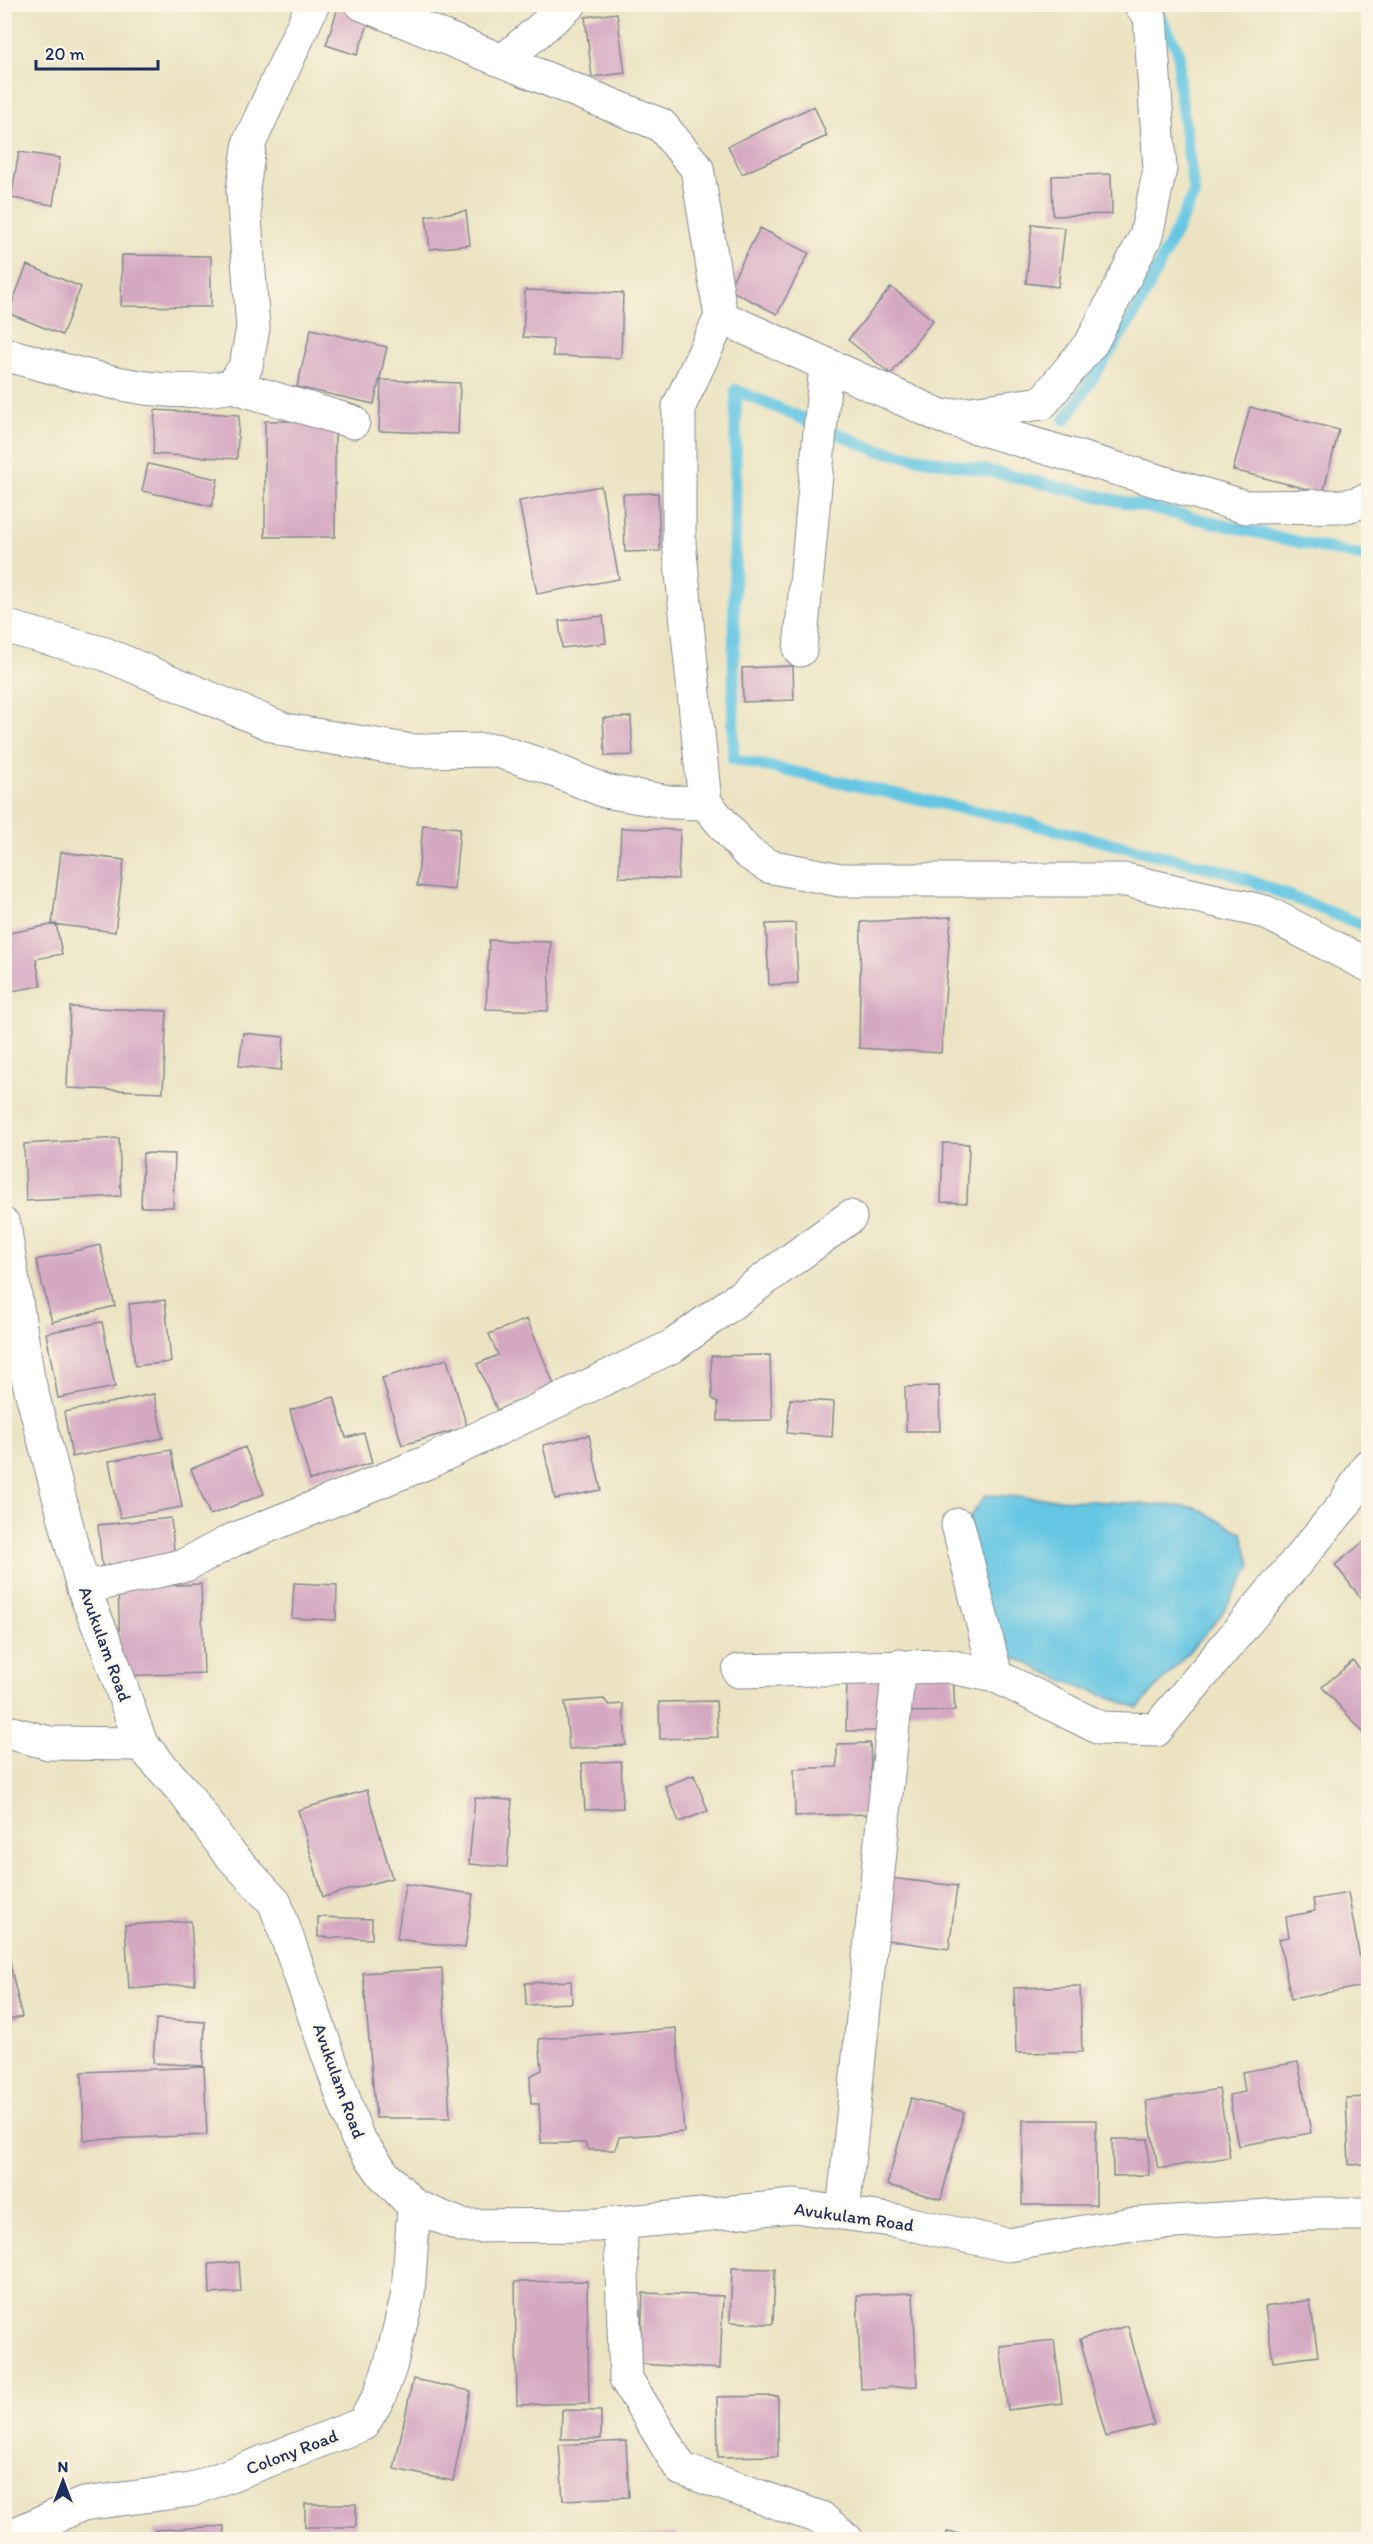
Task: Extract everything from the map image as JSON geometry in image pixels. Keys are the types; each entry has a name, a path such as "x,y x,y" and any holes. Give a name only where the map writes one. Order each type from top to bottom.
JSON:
{"street":[{"path":"232,386 246,366 253,328 243,190 250,141 313,4"},
{"path":"362,4 661,125 697,168 721,317 679,406 679,543 705,803 747,852 768,866 840,880 1126,880 1265,912 1368,965"},
{"path":"503,61 570,4"},
{"path":"943,417 1042,403 1092,342 1146,236 1160,169 1150,16 1140,4"},
{"path":"721,317 943,417 1246,507 1347,506 1368,500"},
{"path":"4,354 108,381 165,390 206,392 232,386 353,422"},
{"path":"800,650 826,365"},
{"path":"4,626 105,654 285,730 412,751 495,750 547,767 605,791 669,802 705,803"},
{"path":"83,1588 185,1565 233,1539 428,1462 673,1346 850,1217"},
{"name":"Avukulam Road","path":"5,1227 28,1378 83,1588 108,1649 141,1744 184,1792 227,1851 275,1903 357,2137 384,2175 414,2206 463,2226 620,2223 794,2206 897,2221 1008,2245 1126,2225 1301,2214 1368,2214"},
{"path":"739,1671 947,1666 996,1676 1100,1728 1156,1730 1344,1505 1368,1466"},
{"path":"958,1525 996,1676"},
{"path":"843,2213 899,1666"},
{"path":"4,1731 49,1743 141,1744"},
{"name":"Colony Road","path":"4,2539 83,2504 191,2490 363,2424 379,2397 390,2367 408,2294 414,2206"},
{"path":"620,2223 626,2379 681,2469 821,2518 846,2540"}],"water":[{"path":"986,1495 1195,1507 1242,1533 1251,1567 1219,1618 1138,1708 1062,1680 978,1640 969,1518"}],"building":[{"path":"338,8 370,19 357,55 326,45"},
{"path":"617,13 625,73 592,77 585,17"},
{"path":"814,106 827,136 742,174 728,146"},
{"path":"19,152 60,158 53,205 11,198"},
{"path":"1111,174 1112,214 1053,216 1052,176"},
{"path":"466,211 470,245 430,249 426,216"},
{"path":"1032,224 1065,228 1058,287 1026,283"},
{"path":"760,228 809,253 777,314 728,289"},
{"path":"122,255 211,256 211,307 121,306"},
{"path":"27,265 81,287 62,335 8,313"},
{"path":"891,287 933,320 891,374 848,340"},
{"path":"525,290 623,293 621,358 553,356 553,339 523,337"},
{"path":"311,329 387,347 374,404 297,387"},
{"path":"381,380 460,383 458,434 379,431"},
{"path":"1250,407 1339,430 1323,493 1233,470"},
{"path":"155,410 239,415 237,459 153,454"},
{"path":"265,421 335,421 335,537 265,537"},
{"path":"148,464 218,479 212,506 142,491"},
{"path":"601,486 619,579 537,594 519,501"},
{"path":"658,493 660,551 625,552 623,494"},
{"path":"603,616 606,643 562,648 559,621"},
{"path":"793,666 794,700 743,702 742,668"},
{"path":"631,717 633,755 605,756 603,718"},
{"path":"4,822 8,822 6,850 4,850"},
{"path":"423,825 460,828 454,890 417,886"},
{"path":"621,828 680,830 678,879 619,877"},
{"path":"61,852 124,860 115,932 52,924"},
{"path":"951,917 941,1053 859,1048 861,922"},
{"path":"795,923 798,983 769,985 766,924"},
{"path":"56,924 62,954 36,959 41,986 12,991 4,953 4,934"},
{"path":"489,940 551,942 548,1011 486,1009"},
{"path":"70,1007 167,1011 163,1092 67,1088"},
{"path":"243,1033 284,1037 281,1070 239,1066"},
{"path":"119,1138 121,1196 26,1201 24,1144"},
{"path":"943,1143 969,1144 967,1203 941,1202"},
{"path":"143,1153 175,1154 173,1207 141,1207"},
{"path":"100,1245 115,1306 52,1322 36,1260"},
{"path":"165,1300 171,1362 135,1366 129,1304"},
{"path":"527,1319 555,1387 497,1410 477,1364 498,1355 489,1334"},
{"path":"102,1322 115,1387 58,1398 46,1333"},
{"path":"770,1355 772,1420 718,1421 718,1403 712,1398 711,1356"},
{"path":"447,1359 467,1427 402,1445 382,1378"},
{"path":"939,1386 940,1431 906,1431 905,1387"},
{"path":"154,1394 163,1438 72,1457 64,1412"},
{"path":"334,1397 346,1438 364,1433 372,1463 310,1480 290,1410"},
{"path":"790,1399 834,1402 832,1437 787,1433"},
{"path":"589,1435 601,1490 555,1499 543,1445"},
{"path":"245,1447 264,1494 210,1515 191,1469"},
{"path":"171,1450 182,1507 120,1518 109,1461"},
{"path":"171,1518 175,1560 102,1566 98,1525"},
{"path":"1368,1538 1368,1607 1335,1565"},
{"path":"294,1583 337,1585 336,1620 292,1618"},
{"path":"201,1584 204,1673 121,1676 118,1588"},
{"path":"1353,1661 1368,1678 1368,1727 1363,1732 1322,1687"},
{"path":"953,1673 955,1711 905,1712 903,1675"},
{"path":"847,1675 890,1675 890,1731 846,1731"},
{"path":"604,1699 609,1705 623,1704 626,1745 569,1749 565,1702"},
{"path":"716,1701 718,1737 660,1739 659,1702"},
{"path":"870,1743 873,1814 795,1816 794,1769 837,1767 837,1744"},
{"path":"621,1761 623,1808 585,1810 582,1763"},
{"path":"694,1775 708,1811 679,1822 665,1786"},
{"path":"367,1790 392,1878 323,1897 298,1810"},
{"path":"475,1798 512,1800 507,1867 469,1864"},
{"path":"890,1878 957,1886 949,1949 881,1939"},
{"path":"405,1884 473,1894 465,1948 397,1939"},
{"path":"1348,1893 1365,1986 1291,1999 1279,1939 1289,1937 1286,1917 1315,1911 1313,1899"},
{"path":"318,1917 372,1919 372,1939 318,1937"},
{"path":"191,1921 195,1984 129,1989 125,1925"},
{"path":"7,1950 22,2017 4,2021 4,1951"},
{"path":"442,1968 450,2118 376,2118 363,1973"},
{"path":"571,1981 572,2003 526,2005 525,1983"},
{"path":"1080,1986 1082,2052 1016,2053 1014,1988"},
{"path":"156,2019 205,2022 203,2066 153,2063"},
{"path":"676,2028 684,2132 619,2137 615,2150 589,2150 585,2143 541,2143 539,2104 531,2104 530,2076 542,2070 539,2039"},
{"path":"1298,2062 1311,2133 1238,2146 1229,2095 1245,2092 1242,2072"},
{"path":"204,2067 207,2135 84,2140 82,2072"},
{"path":"1219,2089 1230,2157 1158,2169 1146,2101"},
{"path":"1368,2097 1368,2164 1349,2165 1346,2098"},
{"path":"911,2098 964,2112 941,2199 887,2185"},
{"path":"1023,2120 1096,2120 1096,2205 1022,2205"},
{"path":"1112,2139 1148,2139 1149,2175 1113,2176"},
{"path":"239,2262 241,2292 210,2294 209,2264"},
{"path":"732,2268 775,2269 773,2324 730,2322"},
{"path":"587,2281 589,2403 517,2405 515,2282"},
{"path":"643,2293 723,2296 720,2369 640,2364"},
{"path":"913,2293 917,2386 861,2389 857,2295"},
{"path":"1310,2300 1318,2356 1273,2362 1265,2307"},
{"path":"1128,2326 1154,2425 1106,2437 1080,2339"},
{"path":"1054,2340 1062,2403 1008,2410 1000,2346"},
{"path":"413,2379 471,2391 453,2481 394,2469"},
{"path":"778,2396 778,2456 718,2457 717,2397"},
{"path":"562,2410 601,2411 601,2439 561,2439"},
{"path":"626,2441 629,2497 563,2500 559,2445"},
{"path":"305,2504 356,2504 356,2527 305,2527"},
{"path":"224,2526 225,2540 156,2540 155,2530"},
{"path":"947,2532 990,2538 990,2540 946,2540"},
{"path":"676,2533 677,2540 634,2540 634,2538"}],"waterway":[{"path":"1065,420 1137,310 1194,194 1179,84 1179,53 1160,16"},
{"path":"1368,558 998,473 876,450 736,390 733,759 1003,817 1228,872 1368,927"}]}
